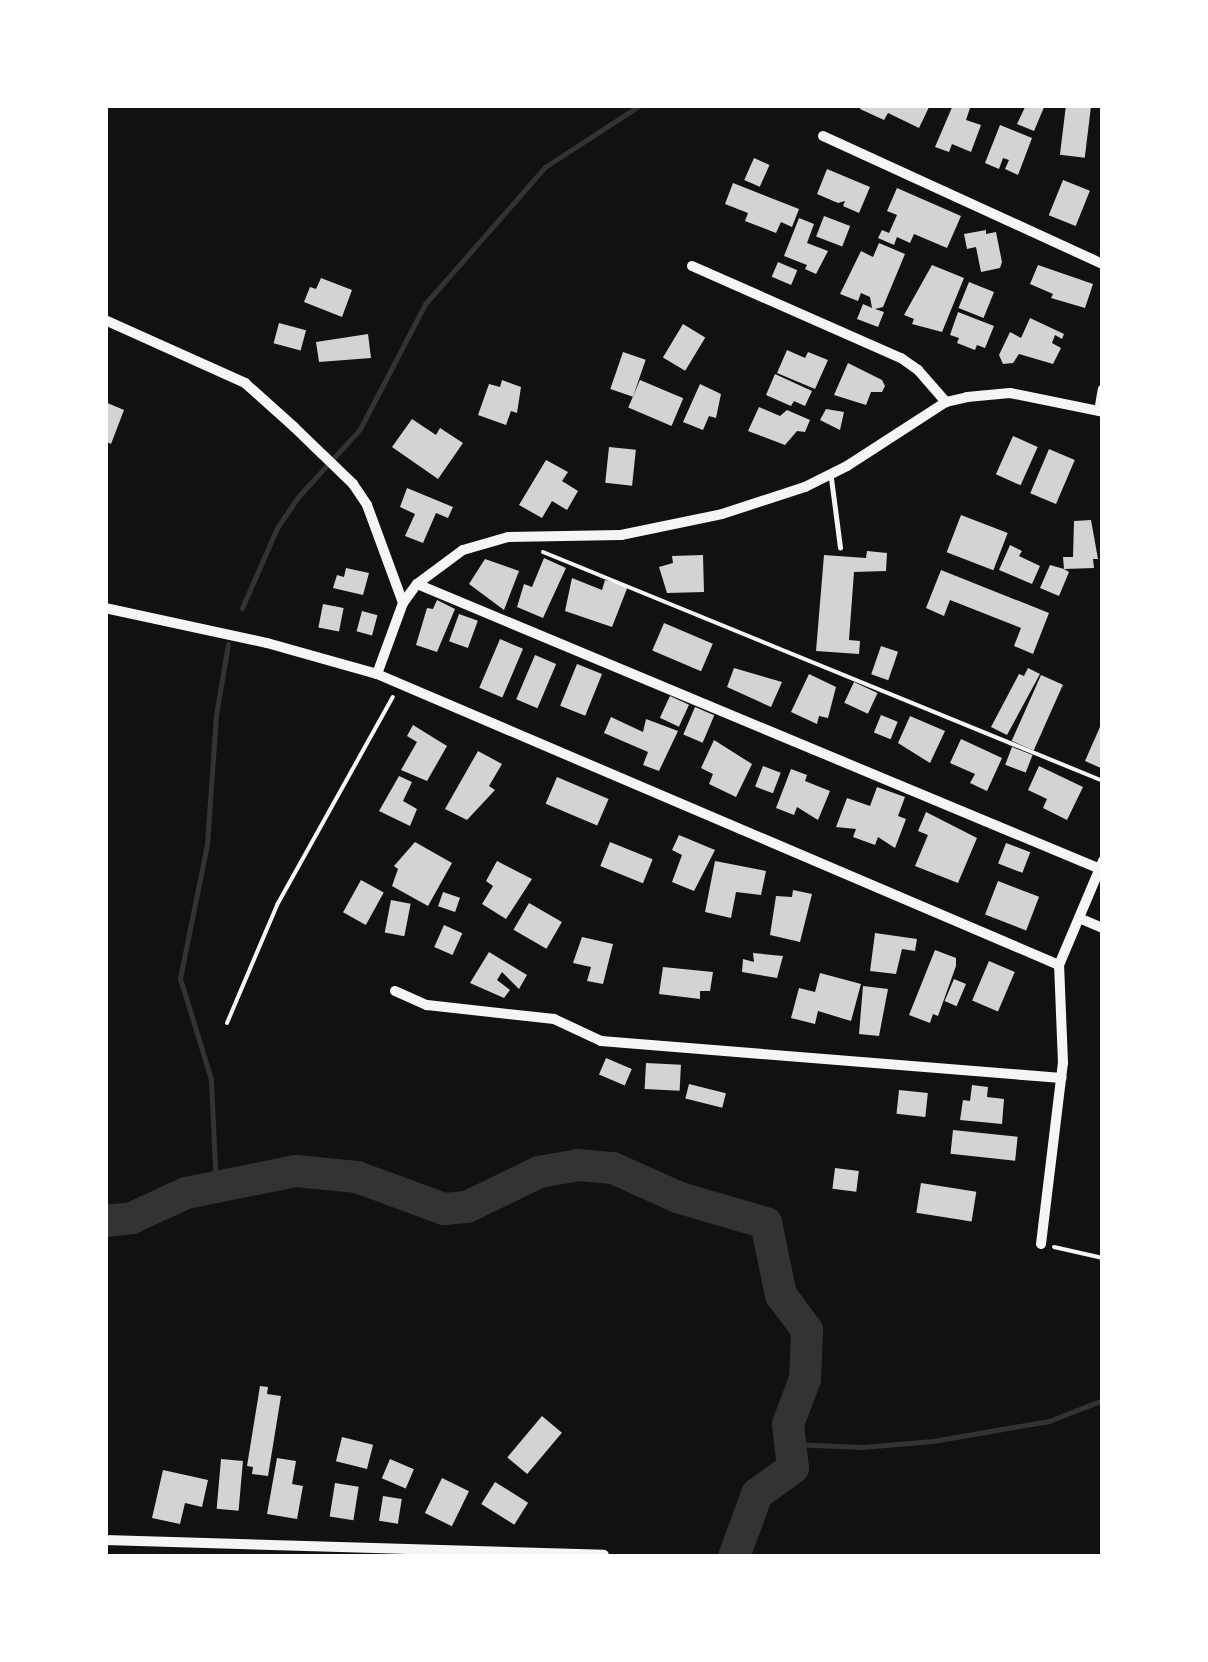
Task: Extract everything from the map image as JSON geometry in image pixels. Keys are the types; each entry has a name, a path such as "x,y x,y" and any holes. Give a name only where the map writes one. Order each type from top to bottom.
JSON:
{"street":[{"path":"824,136 1103,264"},
{"path":"692,266 901,358 918,370 946,402"},
{"path":"105,320 244,383 322,454 371,515 403,603"},
{"path":"377,674 403,603 417,584 462,550 508,538 621,535 722,514 830,474 946,402 1010,393 1101,411 1103,389"},
{"path":"417,584 1101,865 1060,965 1062,1078 1041,1244"},
{"path":"105,608 267,642 377,674 1060,965"},
{"path":"1079,918 1103,928"},
{"path":"395,991 427,1005 554,1020 601,1041 1062,1078"},
{"path":"106,1539 604,1556"}],"lane":[{"path":"830,474 840,547"}],"path":[{"path":"542,552 1103,781"},
{"path":"228,1023 276,905 400,684"},
{"path":"1041,1244 1103,1258"}],"building":[{"path":"862,105 930,105 919,128 888,113 884,120 860,109"},
{"path":"953,105 971,105 966,120 981,125 971,152 952,144 949,152 935,147"},
{"path":"1026,105 1045,105 1034,131 1017,124"},
{"path":"1066,105 1091,108 1085,158 1060,155"},
{"path":"1000,125 1032,138 1018,175 1005,169 1009,160 1003,158 999,169 985,163"},
{"path":"754,158 770,165 760,187 744,180"},
{"path":"827,169 870,187 859,213 843,206 845,201 838,203 817,194"},
{"path":"1063,180 1090,191 1076,226 1049,215"},
{"path":"733,183 799,209 792,227 781,222 776,233 745,221 748,213 725,204"},
{"path":"897,188 961,216 947,248 914,234 910,243 897,237 894,245 878,238 882,230 889,233 897,215 887,211"},
{"path":"824,216 850,226 842,247 816,237"},
{"path":"799,218 814,224 807,243 828,251 816,274 805,269 807,265 784,256"},
{"path":"986,230 986,234 996,232 1002,262 1000,268 981,272 976,247 967,249 964,234"},
{"path":"879,243 905,254 883,307 875,309 884,312 878,327 857,319 863,304 872,308 870,297 861,293 858,301 840,294 861,251 873,257"},
{"path":"778,262 797,270 791,285 772,277"},
{"path":"932,265 964,278 942,332 912,324 914,319 904,315"},
{"path":"1038,265 1093,284 1085,308 1051,298 1053,294 1030,284"},
{"path":"321,278 352,290 342,317 304,302 310,287 316,289"},
{"path":"969,282 994,292 984,318 959,308"},
{"path":"958,312 994,326 985,348 977,345 975,350 957,343 959,338 950,335"},
{"path":"1030,318 1064,334 1062,339 1055,335 1052,343 1061,348 1053,364 1019,354 1013,363 1003,364 999,355 1010,332 1021,338"},
{"path":"279,323 306,330 301,351 274,343"},
{"path":"683,324 705,337 685,371 663,357"},
{"path":"368,334 371,358 319,362 316,342"},
{"path":"787,350 805,358 808,352 828,360 815,389 777,373"},
{"path":"623,352 646,360 633,397 610,389"},
{"path":"848,363 882,380 885,386 882,392 871,392 866,405 834,395"},
{"path":"775,374 812,391 805,406 794,401 791,406 766,395"},
{"path":"502,380 521,387 517,413 511,411 506,425 478,415 489,384 500,387"},
{"path":"640,380 683,398 672,426 628,408"},
{"path":"700,384 721,394 716,418 709,416 703,430 683,422"},
{"path":"105,402 124,410 111,444 105,441"},
{"path":"759,407 780,416 787,410 810,420 805,432 797,431 785,445 748,431"},
{"path":"826,409 844,412 840,430 820,420"},
{"path":"412,419 436,435 440,428 463,443 438,479 392,447"},
{"path":"1013,436 1038,447 1021,485 996,474"},
{"path":"609,447 636,450 632,486 605,483"},
{"path":"1049,449 1075,460 1056,504 1030,493"},
{"path":"546,460 568,472 562,481 578,491 567,510 552,501 542,518 519,505"},
{"path":"407,488 453,507 448,518 436,513 423,543 405,536 415,514 400,507"},
{"path":"961,515 1008,533 993,570 947,552"},
{"path":"1091,520 1098,559 1093,559 1094,568 1064,569 1063,557 1073,557 1074,521"},
{"path":"1010,545 1022,551 1019,556 1040,566 1032,584 999,570"},
{"path":"867,551 887,553 886,571 854,572 849,640 860,641 859,654 816,651 824,555 866,558"},
{"path":"703,555 704,592 667,593 659,567 673,563 672,556"},
{"path":"544,558 566,568 543,618 517,607 524,584 532,587"},
{"path":"485,559 519,571 504,610 469,584"},
{"path":"1050,565 1069,572 1059,596 1040,588"},
{"path":"346,568 369,573 363,595 333,588 337,575 344,577"},
{"path":"941,570 1049,613 1033,654 1014,646 1021,628 950,600 944,616 926,608"},
{"path":"572,578 602,590 605,580 628,586 612,627 565,611"},
{"path":"437,600 455,609 437,652 416,645 427,608 433,609"},
{"path":"323,604 344,608 339,632 318,628"},
{"path":"362,611 377,615 372,635 357,631"},
{"path":"459,614 478,621 468,648 449,641"},
{"path":"664,623 713,644 701,671 652,651"},
{"path":"500,639 523,649 502,698 479,688"},
{"path":"881,646 898,652 888,680 871,674"},
{"path":"535,655 556,664 537,708 516,699"},
{"path":"577,664 602,674 585,716 560,706"},
{"path":"734,668 782,682 771,707 727,687"},
{"path":"1028,668 1040,674 1007,735 991,727 1019,674 1024,676"},
{"path":"809,674 836,687 828,718 819,716 817,724 791,712"},
{"path":"1041,675 1063,685 1034,751 1012,741"},
{"path":"854,682 878,693 868,714 844,703"},
{"path":"670,696 689,705 679,727 660,718"},
{"path":"695,707 714,715 703,743 683,735"},
{"path":"881,715 898,722 891,739 874,733"},
{"path":"910,716 945,731 930,763 898,743"},
{"path":"611,717 643,732 646,719 678,731 659,771 643,765 648,752 604,733"},
{"path":"1103,720 1103,769 1085,761"},
{"path":"413,725 447,746 427,781 401,770 417,742 407,736"},
{"path":"961,739 1002,758 987,791 970,783 975,774 950,763"},
{"path":"714,740 752,764 736,797 709,784 713,774 701,768"},
{"path":"1012,747 1033,755 1026,773 1005,765"},
{"path":"478,751 502,764 489,786 495,790 467,820 445,809"},
{"path":"763,766 781,773 773,793 755,787"},
{"path":"1039,766 1083,787 1067,820 1043,808 1047,799 1028,790"},
{"path":"791,769 807,775 805,781 830,791 818,820 797,807 794,815 776,808"},
{"path":"399,776 412,782 403,801 417,809 410,826 379,811"},
{"path":"557,777 609,799 597,826 546,804"},
{"path":"877,787 905,797 898,816 906,819 895,848 878,837 875,845 853,837 856,829 836,827 847,798 870,806"},
{"path":"926,812 977,838 958,883 915,866 928,835 918,831"},
{"path":"679,835 715,850 694,891 672,882 682,855 672,850"},
{"path":"415,842 452,863 428,906 392,886 398,869 394,866"},
{"path":"610,842 653,859 643,883 600,866"},
{"path":"1006,843 1030,852 1022,873 998,864"},
{"path":"497,861 532,879 506,919 482,904 493,886 486,881"},
{"path":"715,861 766,871 761,895 736,892 731,918 705,912"},
{"path":"361,880 384,893 366,925 343,912"},
{"path":"998,881 1039,897 1026,930 985,915"},
{"path":"793,890 812,894 800,942 770,935 776,896 792,897"},
{"path":"443,892 460,898 455,912 438,906"},
{"path":"391,900 411,904 404,936 385,932"},
{"path":"529,903 562,922 546,949 514,930"},
{"path":"444,925 462,933 453,955 434,947"},
{"path":"875,933 917,939 915,951 902,949 896,974 870,971"},
{"path":"582,937 613,944 603,984 587,981 591,967 573,963"},
{"path":"935,950 956,958 956,966 938,1016 933,1014 930,1023 909,1015"},
{"path":"489,952 527,975 519,989 502,972 497,980 510,990 504,998 470,983"},
{"path":"753,953 783,956 777,978 742,972 743,959 754,962"},
{"path":"989,961 1015,972 998,1012 972,1001"},
{"path":"663,967 713,972 710,991 700,991 700,999 659,994"},
{"path":"820,973 861,984 851,1021 818,1011 815,1024 791,1018 799,988 815,992"},
{"path":"954,979 966,984 957,1006 945,1001"},
{"path":"863,986 888,989 879,1036 859,1034"},
{"path":"606,1058 632,1069 625,1086 599,1075"},
{"path":"646,1063 681,1065 680,1091 645,1089"},
{"path":"689,1084 726,1093 722,1108 685,1099"},
{"path":"972,1085 988,1087 987,1097 1004,1099 1002,1124 960,1120 963,1100 970,1101"},
{"path":"899,1090 928,1093 925,1117 896,1114"},
{"path":"953,1130 1018,1137 1015,1161 950,1154"},
{"path":"835,1168 859,1171 856,1192 832,1189"},
{"path":"921,1183 976,1192 972,1221 916,1213"},
{"path":"260,1386 268,1387 267,1394 281,1396 268,1476 252,1474 253,1467 247,1466"},
{"path":"542,1416 562,1433 527,1474 507,1457"},
{"path":"342,1437 373,1445 367,1469 336,1461"},
{"path":"277,1458 296,1461 292,1484 303,1486 297,1519 267,1514"},
{"path":"221,1459 243,1461 239,1511 217,1509"},
{"path":"390,1459 414,1469 406,1488 382,1478"},
{"path":"163,1470 208,1480 202,1507 185,1503 180,1524 152,1518"},
{"path":"442,1478 469,1491 452,1526 425,1513"},
{"path":"495,1482 528,1503 514,1525 481,1504"},
{"path":"335,1483 359,1487 353,1520 330,1517"},
{"path":"383,1496 402,1499 398,1524 379,1521"}],"waterway":[{"path":"242,608 277,528 298,497 360,429 425,304 545,167 640,105"},
{"path":"216,1187 211,1079 180,978 207,844 216,715 228,644"},
{"path":"105,1221 132,1218 186,1193 296,1171 357,1177 444,1209 467,1207 539,1172 577,1165 613,1168 680,1198 766,1223 781,1295 807,1330 805,1379 788,1424 793,1468 757,1494 734,1557"},
{"path":"791,1444 862,1447 933,1441 1049,1421 1103,1400"}]}
